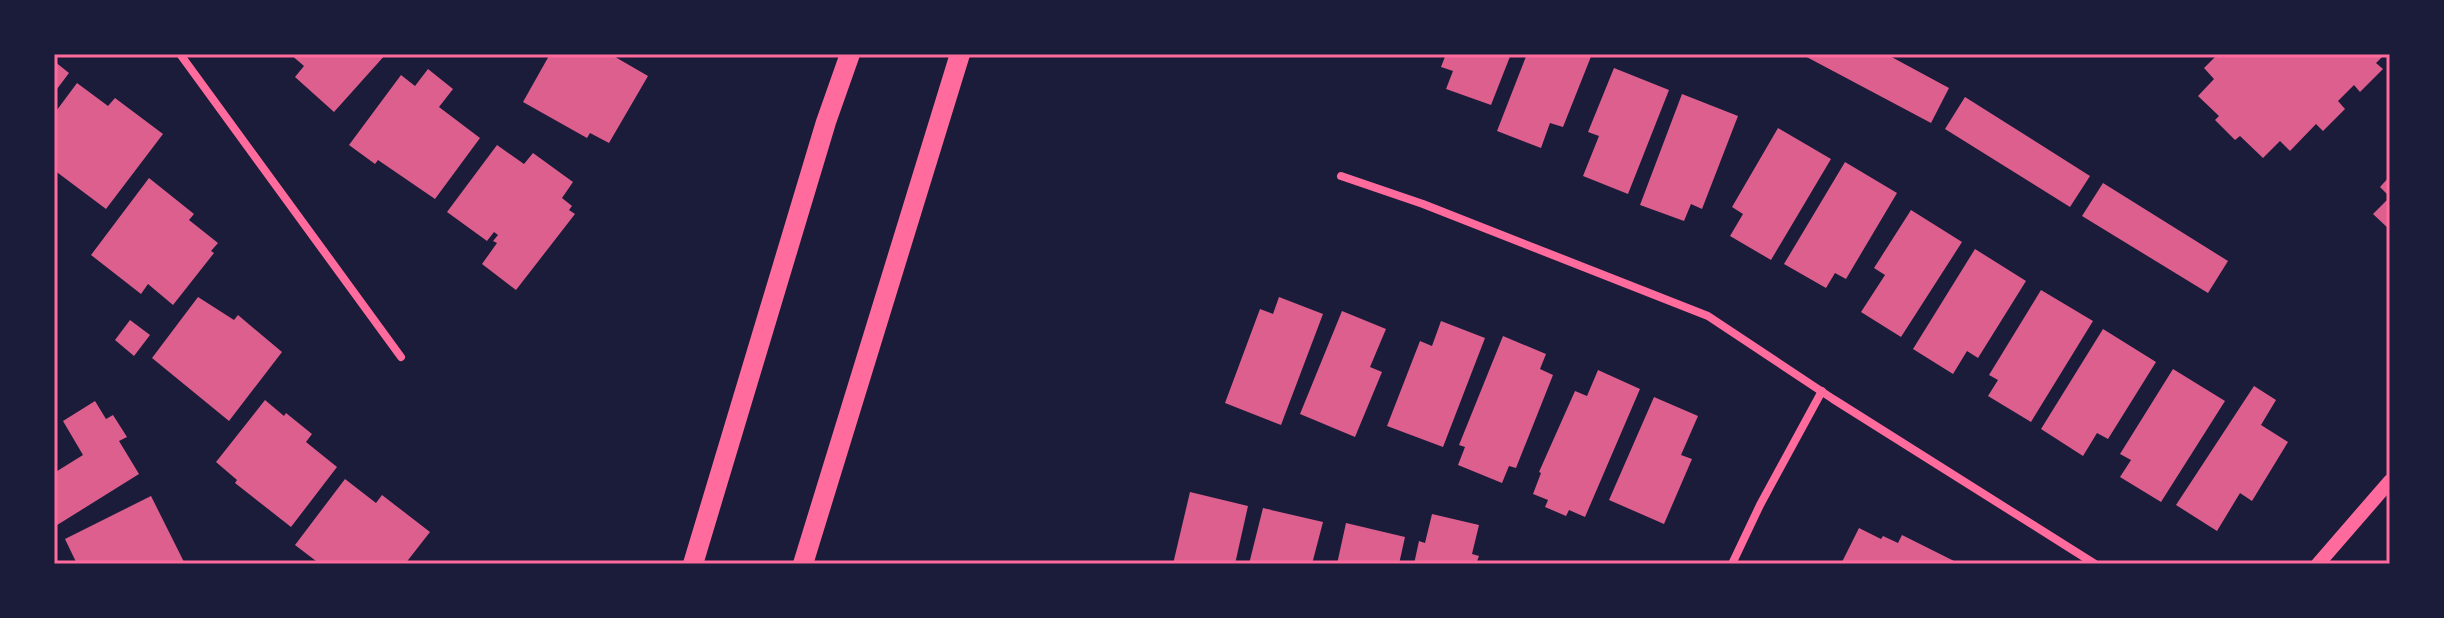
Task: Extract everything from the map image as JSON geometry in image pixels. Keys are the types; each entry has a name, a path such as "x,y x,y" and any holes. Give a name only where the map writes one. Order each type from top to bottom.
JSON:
{"main road":[{"path":"693,564 850,54"},
{"path":"803,564 960,54"}],"street":[{"path":"180,54 401,357"},
{"path":"1341,176 1423,204 1708,316 2095,564"},
{"path":"1732,564 1822,391"},
{"path":"2318,564 2390,481"}],"building":[{"path":"290,54 386,54 334,112 295,77 304,66"},
{"path":"550,54 610,54 648,76 609,143 590,133 587,138 523,102"},
{"path":"1446,54 1511,54 1491,105 1446,89 1453,71 1441,67"},
{"path":"1527,54 1592,54 1563,127 1550,123 1541,148 1497,131"},
{"path":"1801,54 1886,54 1949,88 1931,123"},
{"path":"2218,54 2385,54 2376,63 2383,69 2360,92 2354,85 2338,101 2345,109 2323,131 2316,124 2290,151 2280,141 2263,158 2240,136 2235,140 2215,120 2219,116 2198,96 2214,79 2204,68"},
{"path":"54,61 69,73 54,93"},
{"path":"1614,68 1669,90 1628,194 1583,176 1599,136 1588,132"},
{"path":"428,69 453,89 439,107 480,138 435,199 378,160 375,164 349,145 401,75 415,86"},
{"path":"77,83 108,106 115,98 163,134 106,209 54,170 54,114"},
{"path":"1682,94 1738,116 1702,209 1691,204 1684,221 1640,205"},
{"path":"1965,97 2090,176 2070,207 1945,129"},
{"path":"1778,128 1831,159 1771,260 1730,236 1743,214 1732,207"},
{"path":"497,145 524,164 533,153 573,182 562,198 572,206 569,210 575,214 516,290 482,264 497,243 493,241 498,235 494,232 487,241 447,212"},
{"path":"1845,162 1897,193 1846,279 1835,273 1826,288 1784,264"},
{"path":"2390,176 2390,197 2380,187"},
{"path":"149,178 194,214 189,220 218,243 211,251 214,253 173,305 148,284 141,294 91,255"},
{"path":"2103,183 2228,261 2208,293 2082,216"},
{"path":"2390,197 2390,230 2373,214"},
{"path":"1911,210 1962,242 1901,337 1861,312 1885,275 1874,268"},
{"path":"1975,249 2026,281 1978,358 1967,351 1953,374 1913,349"},
{"path":"2041,290 2093,321 2031,422 1988,396 1998,380 1989,375"},
{"path":"198,297 234,320 238,315 282,352 229,421 152,358"},
{"path":"1279,297 1323,314 1281,425 1225,403 1260,309 1273,314"},
{"path":"1342,311 1386,329 1370,367 1382,372 1355,437 1300,414"},
{"path":"130,320 150,335 134,356 115,340"},
{"path":"1441,321 1485,338 1443,447 1387,426 1420,341 1432,346"},
{"path":"2103,329 2156,362 2108,439 2097,433 2083,456 2041,429"},
{"path":"1503,336 1546,354 1540,369 1553,375 1516,468 1509,466 1502,483 1458,465 1465,447 1459,445"},
{"path":"2173,369 2225,401 2161,502 2120,477 2131,460 2120,454"},
{"path":"1598,370 1640,389 1585,517 1569,510 1566,516 1545,507 1548,500 1533,494 1539,472 1575,391 1587,396"},
{"path":"2254,386 2276,400 2261,425 2288,442 2252,501 2240,493 2217,531 2176,505"},
{"path":"1654,397 1698,416 1681,455 1692,459 1664,524 1609,500"},
{"path":"265,400 312,434 306,442 337,467 291,527 235,483 237,480 216,462"},
{"path":"95,401 106,419 113,415 127,437 119,441 139,474 54,527 54,473 83,455 63,421"},
{"path":"345,479 376,503 382,495 430,532 405,564 314,564 316,561 295,545"},
{"path":"1190,492 1248,506 1235,564 1173,564"},
{"path":"151,496 185,564 77,564 65,539"},
{"path":"1263,508 1323,522 1312,564 1249,564"},
{"path":"1432,514 1479,525 1472,554 1479,556 1476,564 1414,564 1419,541 1425,543"},
{"path":"1346,523 1405,537 1399,564 1337,564"},
{"path":"1859,528 1898,543 1902,535 1960,564 1841,564"}]}
